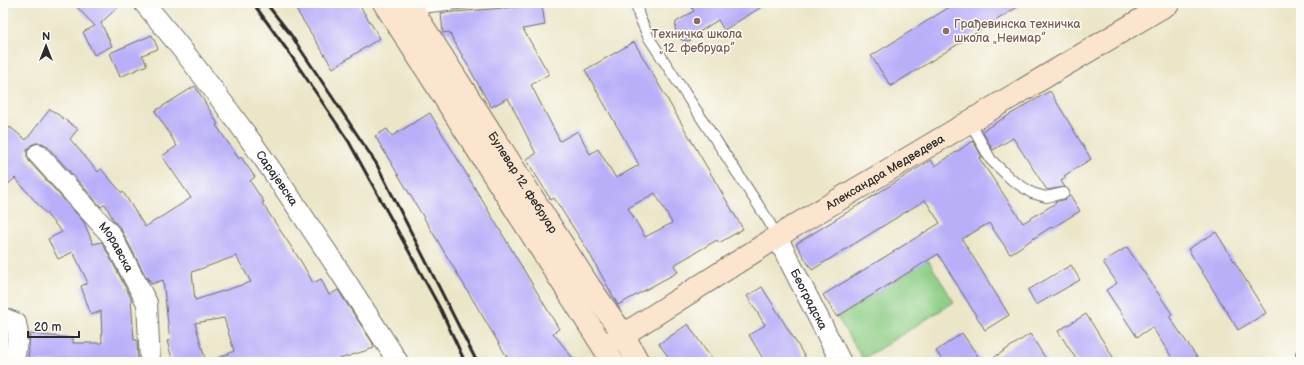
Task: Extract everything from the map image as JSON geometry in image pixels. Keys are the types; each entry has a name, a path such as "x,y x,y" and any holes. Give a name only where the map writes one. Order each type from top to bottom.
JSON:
{"main road":[{"name":"Булевар 12. фебруар","path":"384,3 609,354"},
{"name":"Александра Медведева","path":"609,354 623,334 777,237 1169,3"},
{"name":"Булевар 12. фебруар","path":"410,6 589,286 623,334 638,362"}],"street":[{"name":"Сарајевска","path":"144,3 190,58 263,159 335,263 398,362"},
{"name":"Моравска","path":"38,154 111,235 147,304 150,362"},
{"name":"Београдска","path":"777,237 841,362"},
{"path":"3,318 16,323 18,334 14,362"}],"lane":[{"path":"410,6 466,3"},
{"path":"636,3 639,16 649,38 768,220 777,237"},
{"path":"969,121 991,160 1012,180 1032,193 1046,198 1064,193"},
{"path":"1301,354 1301,362"}],"green space":[{"path":"928,260 954,302 863,359 837,317"}],"building":[{"path":"73,3 122,3 101,23 112,46 94,55 83,32 95,26"},
{"path":"292,3 358,3 380,38 333,68"},
{"name":"Техничка школа „12. фебруар”","path":"689,3 768,3 724,30 718,20 693,36 690,41 682,40 677,35 675,29 676,22 694,11"},
{"name":"Грађевинска техничка школа „Неимар”","path":"956,3 1024,3 891,86 871,56"},
{"path":"542,5 545,25 523,29 549,74 531,85 560,141 578,131 590,154 598,149 616,178 639,165 585,70 634,42 743,229 719,243 717,240 674,265 678,272 618,305 587,249 554,198 551,200 526,159 536,154 508,98 491,107 449,32 443,33 441,13","holes":["655,193 672,223 645,237 628,208"]},
{"path":"152,35 158,49 142,55 147,65 120,77 110,53"},
{"path":"195,86 218,124 216,125 239,159 241,157 255,177 250,181 264,202 262,203 302,263 313,283 321,279 329,295 338,290 372,342 374,348 330,362 209,362 234,351 224,318 195,323 206,362 173,362 167,341 170,341 163,280 151,284 148,277 148,281 121,229 114,221 105,204 101,207 47,146 42,143 36,143 31,145 27,150 29,161 84,222 93,244 102,242 131,298 134,340 137,340 138,362 28,362 30,334 73,338 73,343 102,343 101,311 91,315 81,286 88,283 73,252 58,259 48,239 62,232 15,178 3,189 3,136 10,127 26,140 50,109 78,129 70,139 98,172 101,169 122,193 123,192 145,227 191,198 162,156 177,146 155,111","holes":["236,256 251,282 195,300 192,272"]},
{"path":"1050,91 1091,159 1064,176 1066,178 1061,181 1065,187 1047,190 1013,138 993,150 982,131"},
{"path":"430,113 559,329 553,333 576,362 510,362 375,136 387,129 392,136"},
{"path":"973,141 982,157 979,158 1023,223 1056,203 1055,202 1066,199 1070,195 1080,211 1052,228 1051,227 1010,254 989,223 962,239 1009,315 985,330 938,254 837,317 823,295 940,223 925,200 812,270 796,244 931,160 935,166"},
{"path":"1216,232 1266,313 1238,330 1188,249"},
{"path":"1127,247 1172,314 1169,316 1200,362 1175,362 1152,327 1137,337 1106,290 1117,283 1103,262"},
{"path":"1071,265 1080,280 1036,305 1028,290"},
{"path":"762,287 808,362 765,362 749,335 765,325 747,296"},
{"path":"1086,314 1116,362 1078,362 1058,331"},
{"path":"688,324 714,362 672,362 659,344"},
{"path":"962,333 982,362 944,362 936,351"},
{"path":"1030,334 1048,362 987,362"}],"railway":[{"path":"253,3 290,54 349,142 441,310 465,362"},
{"path":"266,3 291,35 376,163 477,362"}],"place":[{"name":"Техничка школа „12. фебруар”","path":"697,21"},
{"name":"Грађевинска техничка школа „Неимар”","path":"946,31"}]}
